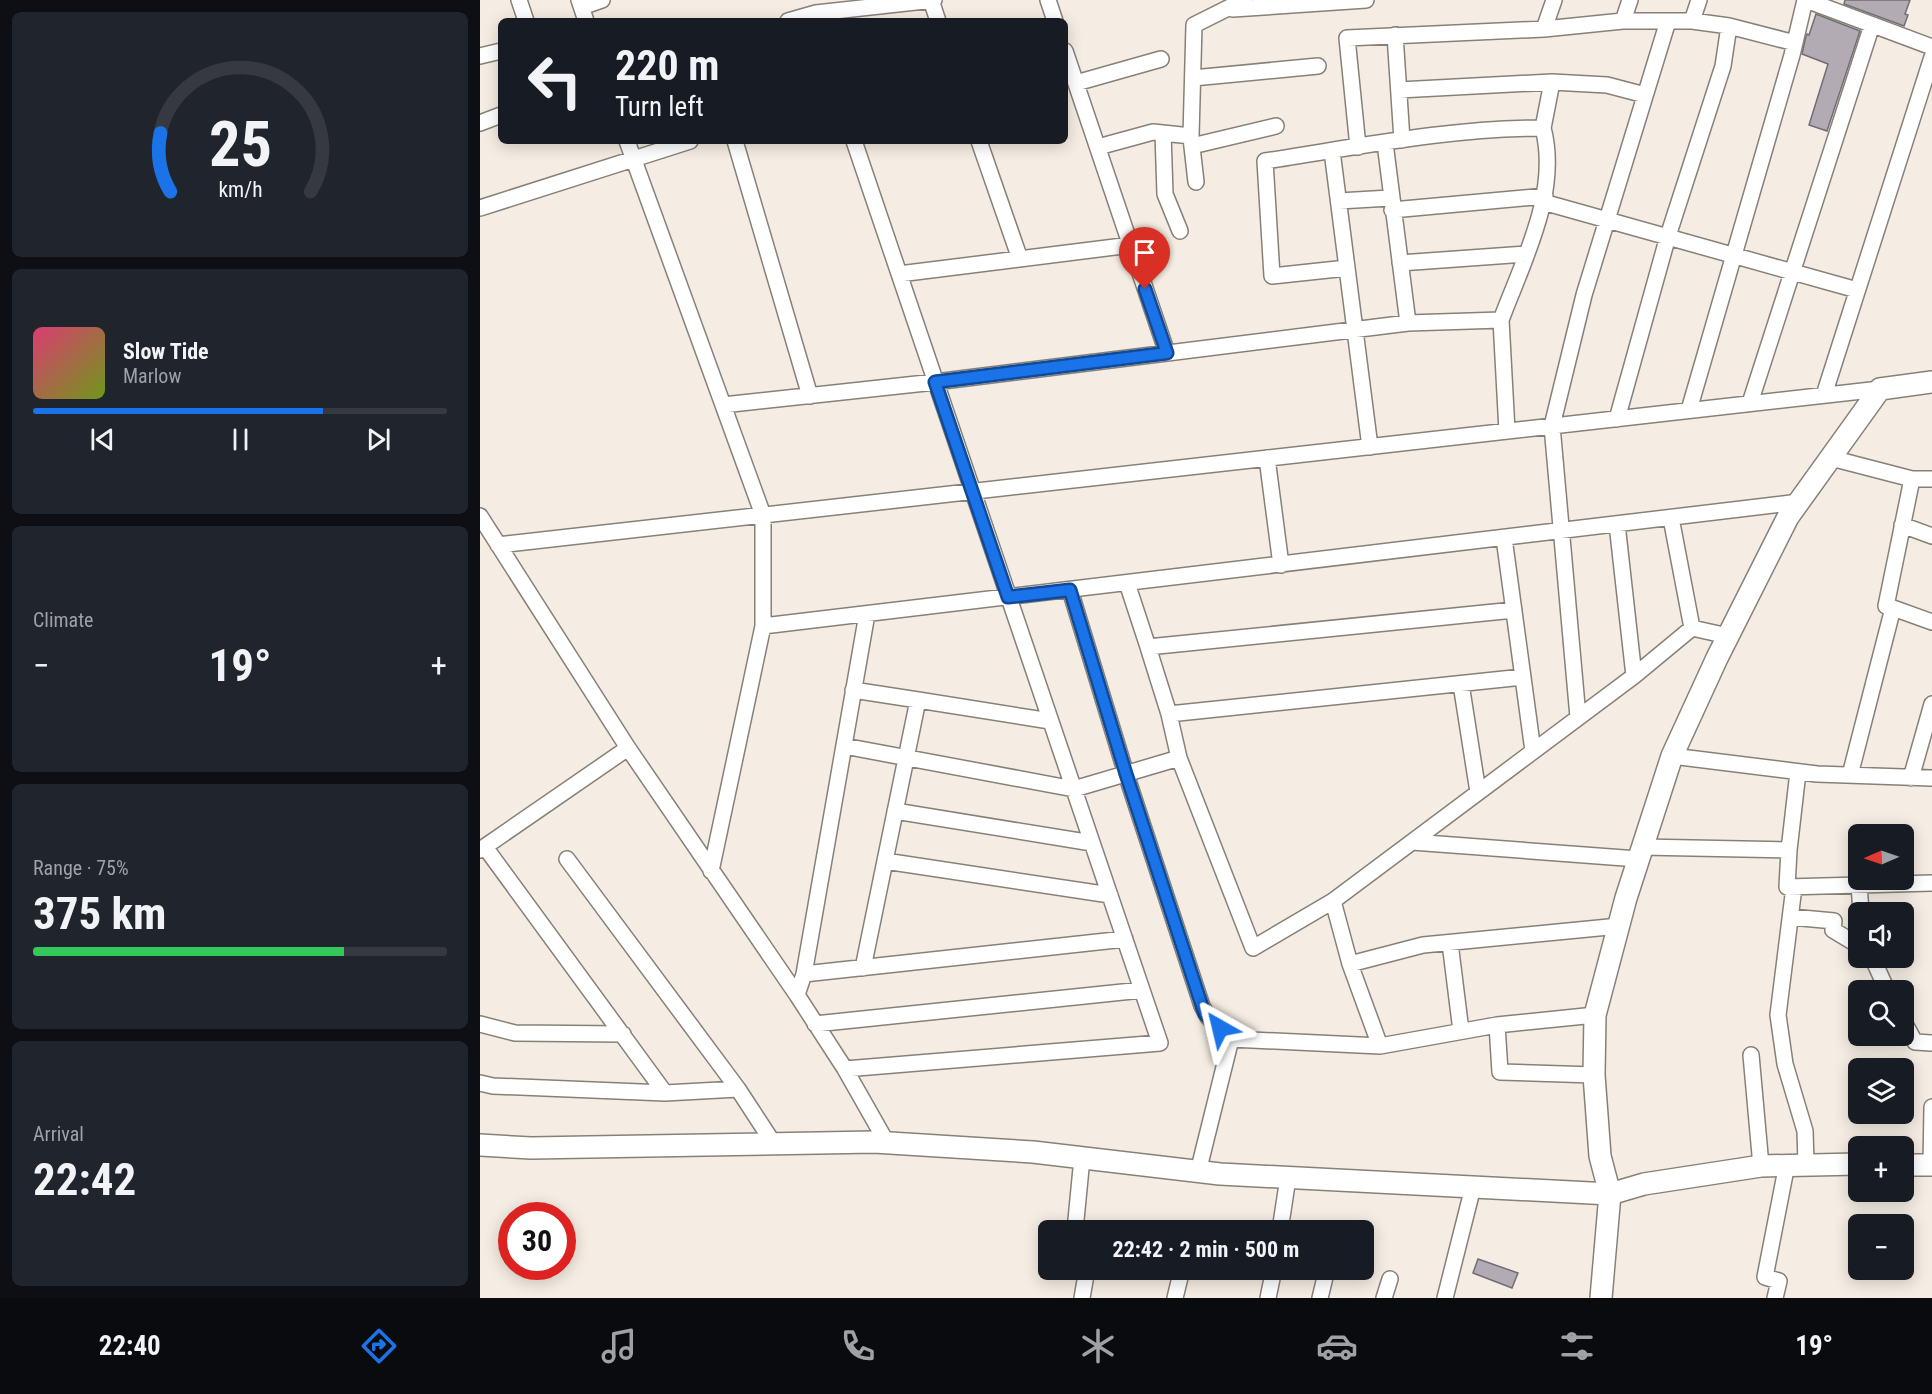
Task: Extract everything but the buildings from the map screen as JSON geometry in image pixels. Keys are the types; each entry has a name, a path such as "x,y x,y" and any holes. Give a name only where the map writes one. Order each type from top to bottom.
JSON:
{"street":[{"path":"519,0 525,18"},
{"path":"583,9 602,0"},
{"path":"796,18 815,11 933,0 937,18"},
{"path":"1048,0 1054,18"},
{"path":"1196,182 1192,141 1194,25 1244,0"},
{"path":"1224,10 1366,0"},
{"path":"1544,29 1554,0"},
{"path":"1621,21 1623,21 1630,0"},
{"path":"1692,21 1699,0"},
{"path":"1689,410 1796,43 1805,0 1932,47"},
{"path":"1358,147 1347,38 1544,29 1621,21 1692,21 1729,26 1796,43"},
{"path":"1578,717 1552,426 1584,295 1668,21"},
{"path":"1750,404 1872,25"},
{"path":"1617,418 1668,236 1723,66 1729,26"},
{"path":"1395,35 1402,140"},
{"path":"480,56 498,52"},
{"path":"1824,395 1932,57"},
{"path":"1076,83 1161,59"},
{"path":"1068,60 1167,353"},
{"path":"1192,78 1318,66"},
{"path":"1399,90 1552,82 1607,85 1645,95"},
{"path":"1507,431 1501,320 1544,199 1548,147 1543,128 1552,82"},
{"path":"480,123 498,116"},
{"path":"1098,147 1153,132 1192,141 1276,126"},
{"path":"1347,268 1272,276 1265,161 1402,140 1502,128 1543,128"},
{"path":"1163,133 1165,194 1180,231"},
{"path":"1385,143 1408,323"},
{"path":"628,144 763,515 763,626 711,871"},
{"path":"480,208 680,144"},
{"path":"736,144 810,396"},
{"path":"845,1069 1160,1043 855,144"},
{"path":"980,144 1020,259"},
{"path":"1332,151 1370,447"},
{"path":"1339,201 1391,204 1544,199 1857,290"},
{"path":"899,274 1131,245"},
{"path":"1400,263 1526,254"},
{"path":"723,405 935,382 1408,323 1501,320"},
{"path":"490,539 763,515 1932,382"},
{"path":"1601,1298 1610,1194 1600,1156 1594,1075 1595,1016 1640,853 1672,756 1728,636 1788,517 1880,389"},
{"path":"1267,458 1281,565"},
{"path":"1831,458 1912,479 1932,479"},
{"path":"1912,479 1886,606 1932,622"},
{"path":"763,626 1799,502"},
{"path":"480,516 490,539 628,748 797,995 845,1069 887,1143"},
{"path":"1671,518 1692,628"},
{"path":"1617,524 1634,676"},
{"path":"1902,525 1932,536"},
{"path":"1504,538 1533,751"},
{"path":"1127,583 1169,714 1179,758 1253,948 1333,901 1634,676 1692,628"},
{"path":"1070,590 1126,774 1205,1014 1231,1039 1380,1046 1497,1025 1595,1016"},
{"path":"1850,776 1893,608"},
{"path":"1148,647 1514,610"},
{"path":"797,995 804,974 867,614"},
{"path":"1692,628 1728,636"},
{"path":"1169,714 1523,677"},
{"path":"1461,684 1478,792"},
{"path":"854,690 1050,721"},
{"path":"863,968 918,700"},
{"path":"1911,778 1932,704"},
{"path":"844,746 1074,789 1179,758"},
{"path":"628,748 483,848 665,1092"},
{"path":"1672,756 1798,772 1932,778"},
{"path":"1798,772 1787,887 1848,885"},
{"path":"895,811 1092,843"},
{"path":"1412,842 1640,853 1789,850"},
{"path":"567,859 738,1089 774,1144"},
{"path":"885,861 1110,895"},
{"path":"1914,884 1932,884"},
{"path":"1775,1298 1779,1281 1765,1277 1805,1131 1785,1064 1778,1016 1794,887"},
{"path":"1333,901 1350,964 1380,1046"},
{"path":"1791,917 1834,921 1833,930 1848,939"},
{"path":"1350,964 1423,945 1619,926"},
{"path":"804,974 1125,939"},
{"path":"1450,943 1461,1031"},
{"path":"815,1024 1143,990"},
{"path":"480,1024 515,1033 623,1034"},
{"path":"1497,1025 1500,1072 1594,1075"},
{"path":"1198,1172 1231,1039"},
{"path":"1914,1040 1932,1043"},
{"path":"1751,1055 1761,1166"},
{"path":"480,1083 493,1086 665,1092 738,1089"},
{"path":"1914,1165 1931,1165 1932,1107"},
{"path":"480,1145 531,1148 887,1143 1033,1152 1198,1172 1610,1194 1644,1184 1761,1166 1848,1164"},
{"path":"1077,1220 1082,1158"},
{"path":"1282,1220 1288,1178"},
{"path":"1445,1298 1473,1187"},
{"path":"1384,1298 1390,1279"},
{"path":"1082,1298 1085,1280"},
{"path":"1175,1298 1179,1280"},
{"path":"1268,1298 1272,1280"},
{"path":"1320,1298 1324,1280"}],"route":[{"path":"1145,289 1167,353 935,382 1008,597 1070,590 1126,774 1189,960 1202,1006 1205,1014 1220,1028"}]}
